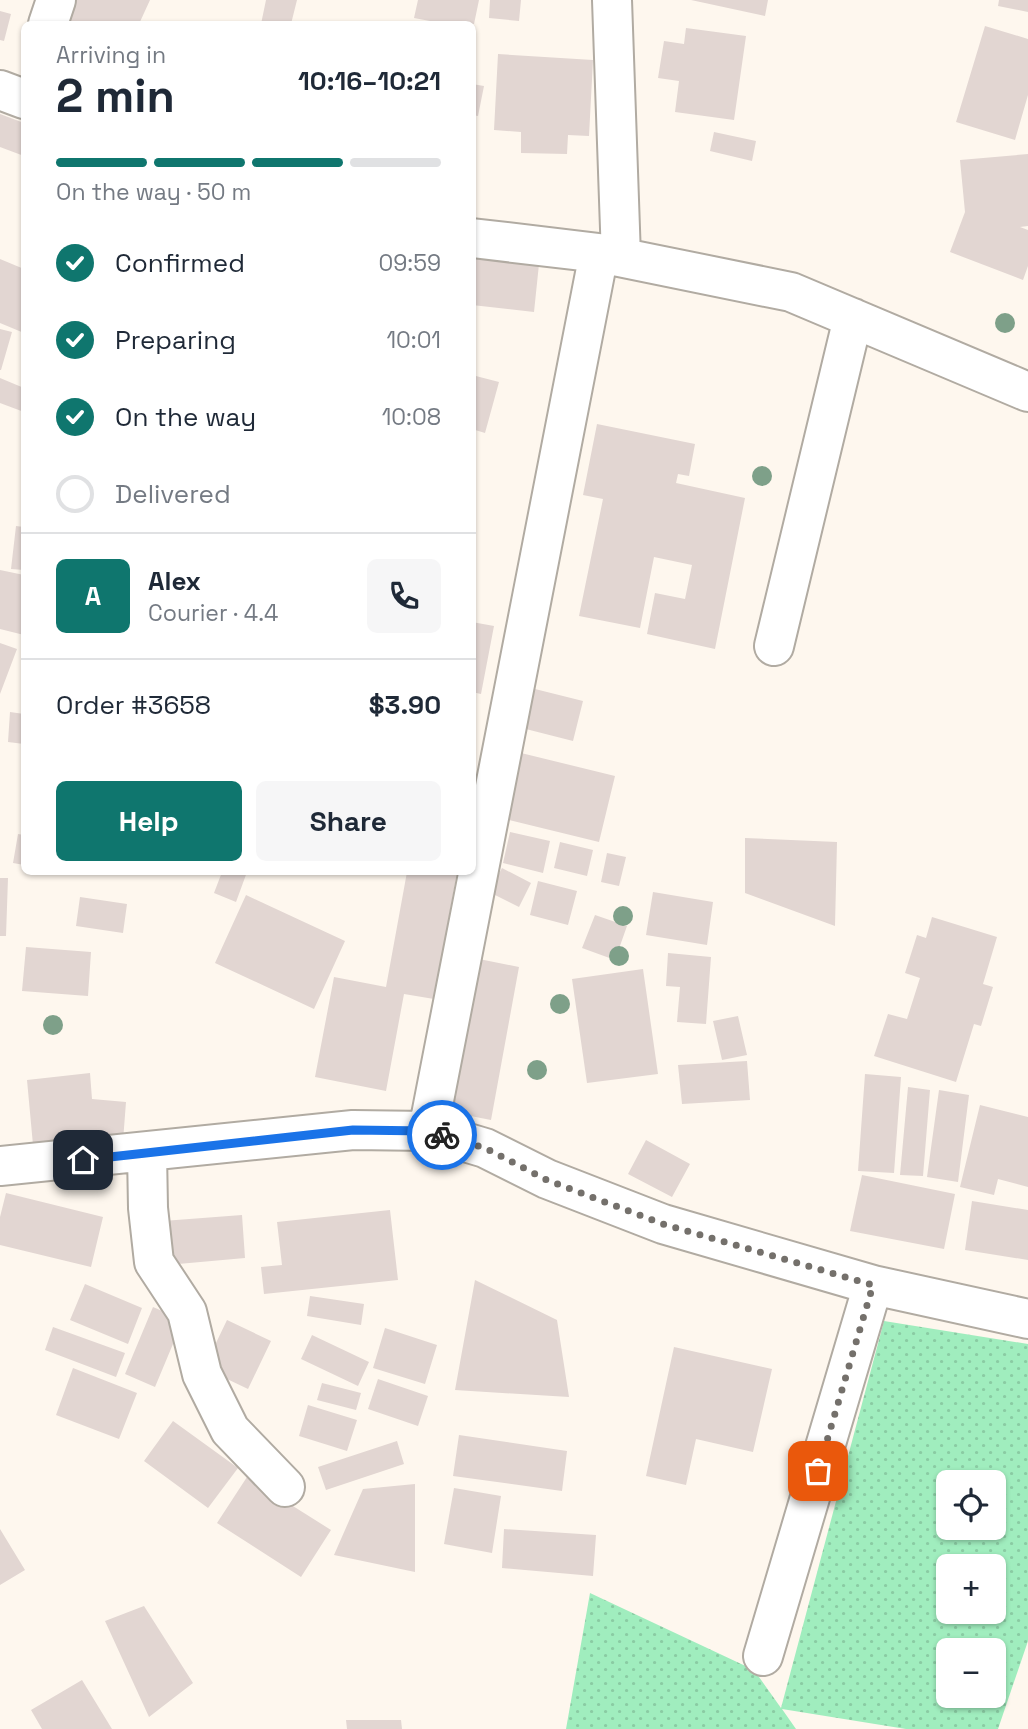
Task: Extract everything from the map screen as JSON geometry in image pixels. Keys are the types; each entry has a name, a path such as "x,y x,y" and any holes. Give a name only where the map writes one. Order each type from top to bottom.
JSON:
{"street":[{"path":"49,21 56,0"},
{"path":"428,1131 610,255 612,0"},
{"path":"476,238 610,255 791,292 1028,392"},
{"path":"774,646 853,318"},
{"path":"0,1166 353,1130 428,1131 485,1148 547,1180 663,1224 873,1285 1028,1319"},
{"path":"147,1153 148,1208 154,1262 187,1312 202,1374 230,1430 285,1487"},
{"path":"763,1656 873,1285"}],"green space":[{"path":"884,1321 1028,1344 1028,1641 1006,1706 1006,1638 936,1638 936,1708 1005,1708 998,1729 906,1729 782,1709 796,1729 566,1729 590,1593 754,1670 781,1708"}],"building":[{"path":"68,0 150,0 140,21 61,21"},
{"path":"266,0 297,0 292,21 262,21"},
{"path":"418,0 479,0 475,21 430,21 414,18"},
{"path":"490,0 521,0 519,21 489,18"},
{"path":"691,0 768,0 765,16"},
{"path":"999,0 1028,0 1028,12 998,6"},
{"path":"0,11 11,14 4,41 0,40"},
{"path":"985,26 1028,39 1028,95 1015,140 956,122"},
{"path":"686,28 746,36 734,120 675,112 679,81 658,78 664,41 684,44"},
{"path":"498,54 593,60 589,136 568,135 567,154 521,153 521,132 494,130"},
{"path":"476,85 484,86 476,116"},
{"path":"0,114 21,122 21,155 0,147"},
{"path":"714,132 756,141 752,161 710,151"},
{"path":"1028,154 1028,226 1020,227 1028,230 1028,266 1023,280 950,252 965,212 960,160"},
{"path":"476,257 539,264 534,312 476,305"},
{"path":"0,259 21,268 21,332 0,323"},
{"path":"0,329 12,332 1,370 0,370"},
{"path":"476,376 499,382 485,433 476,430"},
{"path":"0,378 21,387 21,411 0,403"},
{"path":"597,424 695,444 689,476 678,474 676,483 745,498 715,649 647,634 655,593 685,599 692,565 654,557 640,628 579,616 603,499 583,495"},
{"path":"16,526 21,527 21,570 11,569"},
{"path":"0,570 21,574 21,634 0,629"},
{"path":"476,623 494,626 481,694 476,693"},
{"path":"0,643 17,649 0,694"},
{"path":"527,687 583,701 573,741 518,727"},
{"path":"10,712 21,714 21,744 8,742"},
{"path":"517,752 615,776 599,842 501,818"},
{"path":"510,832 550,841 543,873 503,863"},
{"path":"18,834 21,834 21,864 13,863"},
{"path":"745,838 837,842 835,926 745,893"},
{"path":"560,842 593,850 587,876 554,868"},
{"path":"607,853 626,857 619,886 601,882"},
{"path":"502,868 531,883 519,907 489,892"},
{"path":"221,875 246,875 236,902 214,893"},
{"path":"406,875 456,875 434,999 404,994 386,1091 315,1077 334,977 386,987"},
{"path":"0,878 8,878 6,936 0,936"},
{"path":"538,881 577,891 568,925 530,915"},
{"path":"653,892 713,902 707,945 646,935"},
{"path":"246,895 345,941 314,1009 215,963"},
{"path":"80,897 127,904 123,933 76,926"},
{"path":"595,915 627,926 615,960 582,948"},
{"path":"932,917 997,937 983,984 993,987 981,1026 974,1024 956,1082 874,1056 888,1014 907,1019 920,978 905,973 917,935 926,938"},
{"path":"26,947 91,952 88,996 22,991"},
{"path":"668,953 711,957 706,1024 677,1022 680,987 666,986"},
{"path":"479,959 519,967 491,1120 450,1112"},
{"path":"643,969 658,1074 587,1083 572,979"},
{"path":"738,1016 747,1055 722,1060 713,1021"},
{"path":"747,1061 750,1100 682,1104 678,1065"},
{"path":"90,1073 92,1099 126,1102 123,1141 33,1145 27,1080"},
{"path":"865,1074 901,1077 894,1173 858,1171"},
{"path":"908,1087 930,1090 923,1176 900,1175"},
{"path":"939,1090 969,1095 958,1182 927,1177"},
{"path":"980,1105 1028,1117 1028,1187 998,1179 994,1195 960,1187"},
{"path":"646,1140 690,1164 672,1197 628,1174"},
{"path":"862,1175 955,1194 944,1249 850,1231"},
{"path":"6,1193 103,1217 91,1267 0,1245 0,1217"},
{"path":"972,1201 1028,1210 1028,1260 965,1250"},
{"path":"390,1210 398,1280 264,1294 261,1267 282,1265 277,1222"},
{"path":"242,1215 245,1258 167,1265 163,1221"},
{"path":"475,1280 557,1320 569,1397 455,1390"},
{"path":"85,1284 142,1308 128,1344 70,1320"},
{"path":"310,1296 364,1304 361,1325 307,1316"},
{"path":"153,1307 183,1320 155,1387 125,1374"},
{"path":"227,1320 271,1341 248,1389 204,1368"},
{"path":"53,1327 125,1353 116,1377 45,1350"},
{"path":"385,1328 437,1345 425,1384 373,1368"},
{"path":"312,1335 369,1362 358,1386 301,1359"},
{"path":"674,1347 772,1369 753,1452 696,1439 686,1485 646,1476"},
{"path":"73,1368 137,1393 119,1439 56,1415"},
{"path":"378,1379 428,1396 418,1426 368,1409"},
{"path":"322,1383 361,1393 356,1410 317,1400"},
{"path":"308,1405 357,1420 347,1451 299,1436"},
{"path":"173,1421 238,1468 208,1508 144,1461"},
{"path":"459,1435 567,1451 562,1491 453,1476"},
{"path":"397,1441 404,1464 326,1490 318,1467"},
{"path":"247,1477 331,1530 301,1577 217,1523"},
{"path":"415,1484 415,1572 334,1555 363,1489"},
{"path":"454,1488 501,1496 492,1553 444,1544"},
{"path":"0,1529 25,1570 0,1585"},
{"path":"504,1529 596,1535 593,1576 502,1568"},
{"path":"144,1606 193,1683 149,1717 105,1621"},
{"path":"82,1680 112,1729 42,1729 31,1710"},
{"path":"346,1720 401,1720 402,1729 347,1729"}],"way so far":[{"path":"442,1135 485,1148 547,1180 663,1224 873,1285 818,1471"}],"route":[{"path":"83,1160 270,1137 353,1130 428,1131 442,1135"}]}
